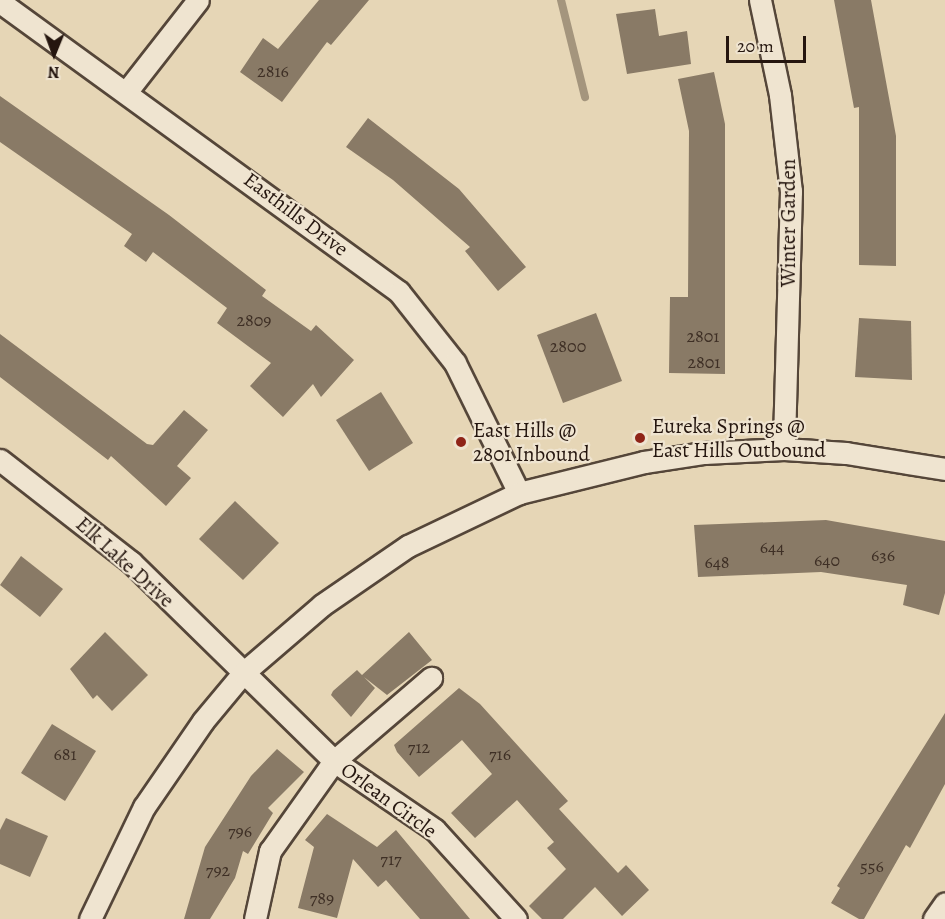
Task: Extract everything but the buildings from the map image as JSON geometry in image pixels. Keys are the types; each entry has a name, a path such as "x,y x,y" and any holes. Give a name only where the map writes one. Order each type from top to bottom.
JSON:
{"street":[{"path":"127,91 198,0"},
{"name":"Winter Garden","path":"760,0 782,107 790,191 784,449"},
{"name":"Easthills Drive","path":"0,2 127,91 399,292 455,363 519,493"},
{"path":"90,919 144,807 203,721 243,673 361,576 408,546 519,493 644,462 784,449 895,458 945,469"},
{"name":"Elk Lake Drive","path":"0,460 130,562 243,673"},
{"name":"Orlean Circle","path":"243,673 334,761 435,830 516,919"},
{"name":"Orlean Circle","path":"255,919 270,851 334,761 431,678"},
{"path":"934,919 945,903"}],"waterway":[{"path":"561,0 585,97"}],"place":[{"name":"Eureka Springs @ East Hills Outbound","path":"640,438"},
{"name":"East Hills @ 2801 Inbound","path":"461,442"}]}
